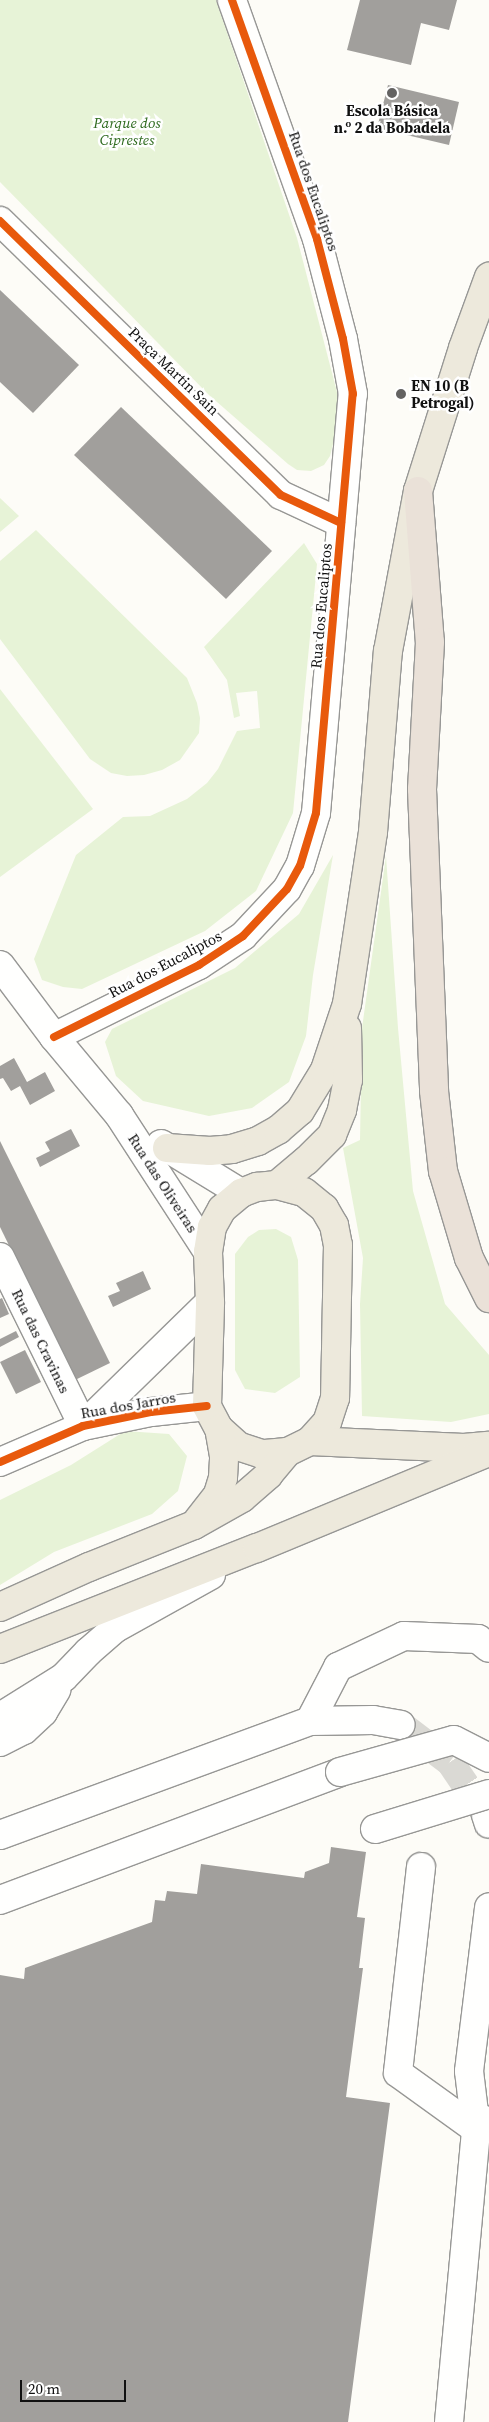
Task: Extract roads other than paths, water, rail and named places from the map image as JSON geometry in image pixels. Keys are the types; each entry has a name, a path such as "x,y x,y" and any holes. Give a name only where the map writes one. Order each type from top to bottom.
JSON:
{"highway":[{"path":"418,491 430,642 422,789 434,1091 443,1171 469,1258 489,1298"}],"main road":[{"path":"167,1148 210,1151 232,1148 258,1140 278,1130 300,1111 325,1070 346,1004 373,832 388,650 418,491 463,348 489,277"},
{"path":"277,1185 306,1161 332,1135 342,1110 348,1080 346,1004"},
{"path":"0,1607 89,1567 194,1525 242,1498 327,1422 335,1398 338,1245 334,1225 324,1208 304,1192 277,1185 257,1187 241,1193 222,1209 212,1227 208,1252 213,1418 224,1456 218,1494 194,1525"},
{"path":"213,1418 238,1446 262,1454 299,1447 489,1446"},
{"path":"0,1649 257,1548 489,1452"}],"street":[{"name":"Rua dos Eucaliptos","path":"54,1037 199,965 227,948 250,929 288,889 300,866 316,813 353,394 350,370 330,283 317,239 232,0"},
{"name":"Praça Martin Sain","path":"0,221 280,495 341,523"},
{"name":"Rua das Oliveiras","path":"0,965 54,1037 119,1115 208,1252"},
{"name":"Rua das Oliveiras","path":"119,1115 167,1148 241,1193"},
{"name":"Rua das Cravinas","path":"0,1257 83,1426"},
{"name":"Rua dos Jarros","path":"83,1426 210,1302"},
{"name":"Rua dos Jarros","path":"0,1462 83,1426 151,1412 213,1418"},
{"path":"0,1742 24,1730 42,1712 64,1677 114,1629 257,1548"},
{"path":"310,1721 338,1667 404,1636 478,1639 489,1648"},
{"path":"0,1717 64,1677"},
{"path":"0,1835 310,1721 373,1720 401,1724"},
{"path":"0,1900 340,1772 454,1740 489,1758"},
{"path":"374,1829 488,1811"},
{"path":"421,1867 398,2073 483,2119"},
{"path":"449,2422 483,2119 469,2071 489,1907"}],"tunnel":[{"path":"401,1725 450,1762 486,1815"}],"place":[{"name":"Escola Básica n.º 2 da Bobadela","path":"392,93"},
{"name":"EN 10 (B Petrogal)","path":"401,394"}],"park label":[{"name":"Parque dos Ciprestes","path":"127,130"}]}
